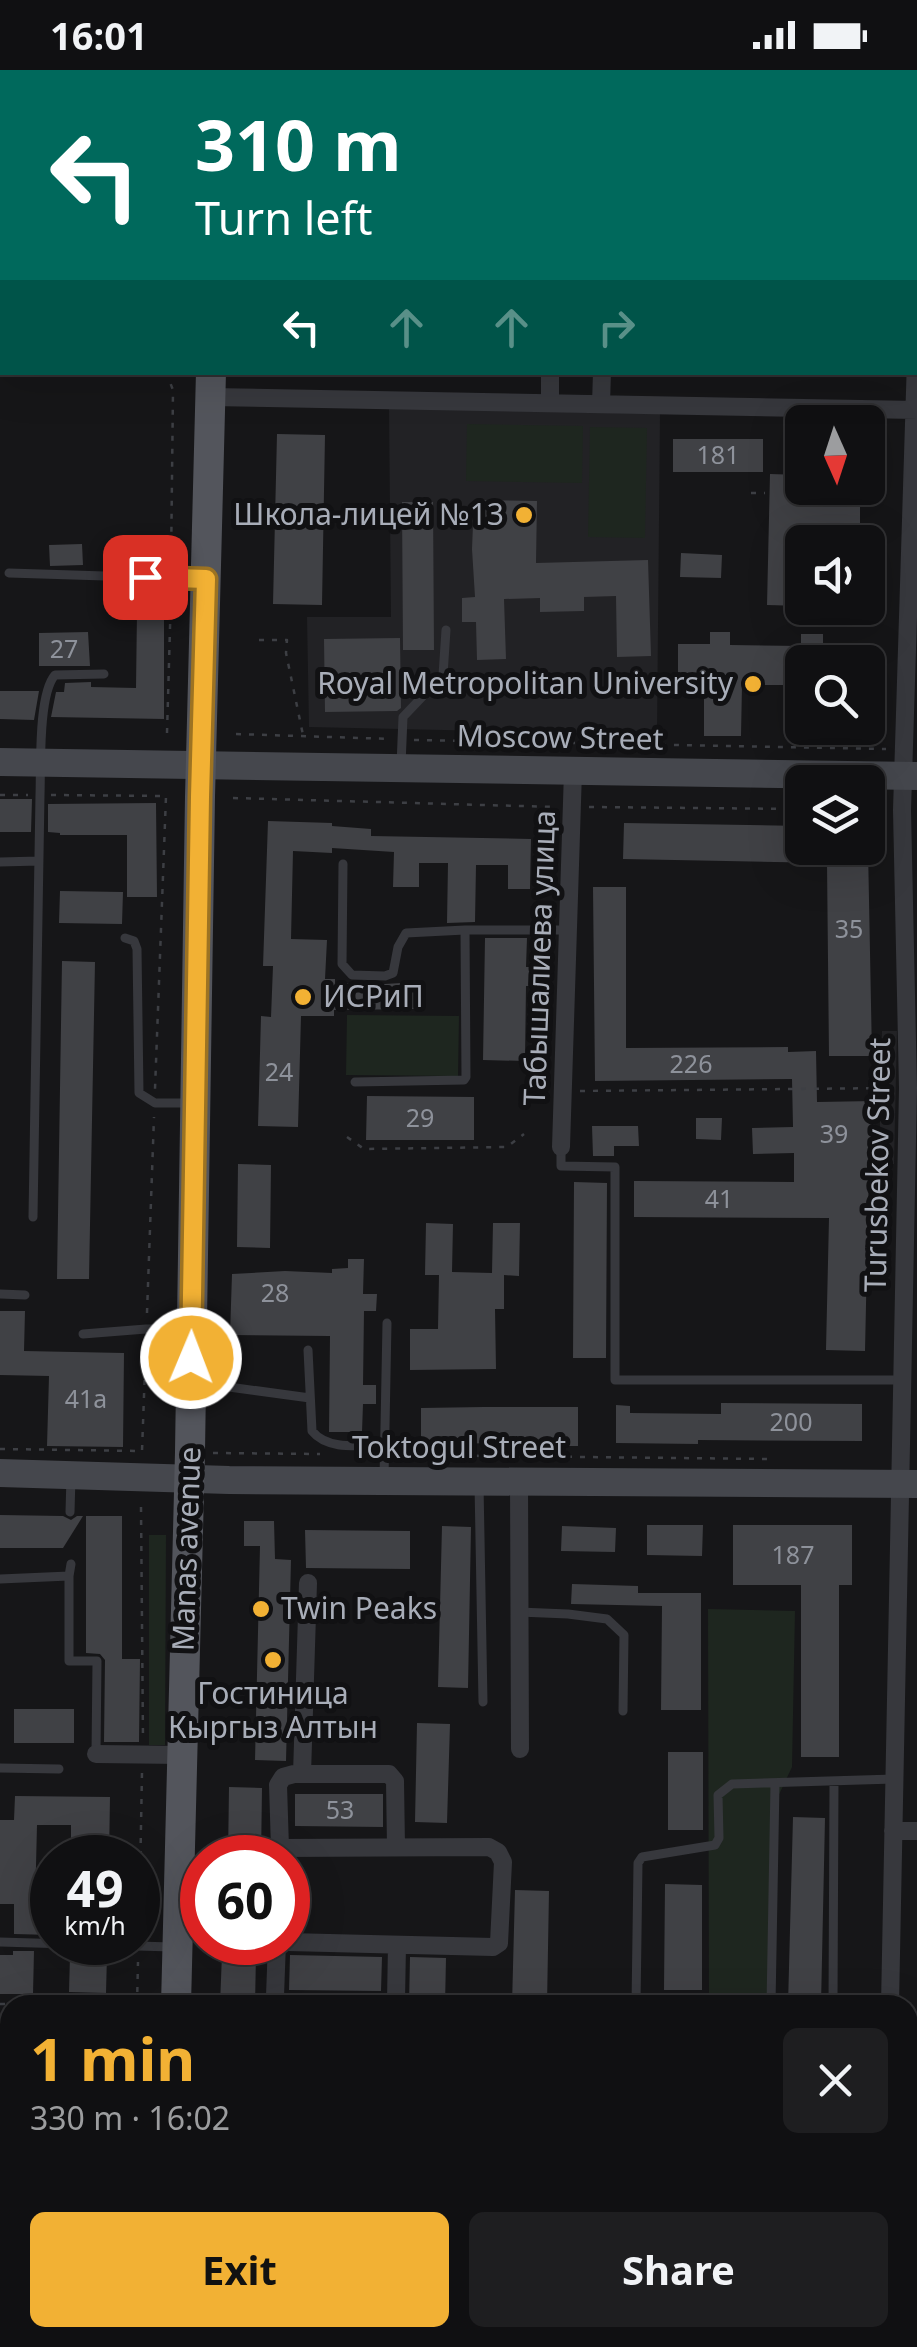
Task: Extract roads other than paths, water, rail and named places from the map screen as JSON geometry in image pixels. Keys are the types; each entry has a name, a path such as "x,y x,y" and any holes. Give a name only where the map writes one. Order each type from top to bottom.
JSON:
{"main road":[{"name":"Manas avenue","path":"182,1835 211,385"},
{"name":"Moscow Street","path":"0,762 572,771 908,767"},
{"name":"Toktogul Street","path":"0,1472 188,1479 384,1460 479,1481 909,1483"},
{"name":"Manas avenue","path":"177,1995 180,1964"}],"street":[{"path":"550,375 550,402"},
{"path":"601,404 602,375"},
{"name":"Turusbekov Street","path":"890,1995 894,1779 909,1483 902,1380 910,1336 908,767 916,375"},
{"path":"211,385 601,404 915,410"},
{"name":"Табышалиева улица","path":"561,1146 572,771"},
{"path":"518,1481 520,1750"},
{"path":"302,1774 308,1583"},
{"path":"96,1754 182,1755"},
{"path":"279,1835 278,1785 282,1777 390,1774 395,1781 396,1848"},
{"path":"894,1830 917,1831"},
{"path":"310,1852 489,1847 498,1852 503,1862 499,1942 493,1946 310,1942"},
{"path":"396,1995 397,1944"},
{"path":"274,1995 276,1965"}],"lane":[{"path":"9,573 206,579"},
{"path":"401,768 403,717 443,675 446,630"},
{"path":"32,1217 40,795 47,687 55,676 104,674"},
{"path":"0,862 39,861"},
{"path":"343,864 342,964 352,975 393,973 398,947 406,934 568,930"},
{"path":"355,1082 464,1080 465,930"},
{"path":"125,938 134,941 136,949 139,1093 155,1103 196,1103"},
{"path":"561,1146 561,1166 615,1167 615,1380 902,1380"},
{"path":"0,1294 25,1294"},
{"path":"308,1350 312,1431 319,1440 384,1460 388,1322"},
{"path":"83,1334 192,1330"},
{"path":"191,1388 229,1388 310,1398"},
{"path":"70,1474 70,1512"},
{"path":"479,1481 483,1702"},
{"path":"72,1564 69,1661 97,1660 96,1754"},
{"path":"0,1579 69,1576"},
{"path":"519,1612 607,1619 624,1635 623,1711"},
{"path":"0,1768 58,1769"},
{"path":"636,1995 638,1862 642,1856 715,1845 719,1838 718,1795 732,1784 894,1779"},
{"path":"833,1995 834,1781"},
{"path":"771,1995 775,1783"},
{"path":"0,1942 180,1943"}],"place":[{"name":"Школа-лицей №13","path":"524,515"},
{"name":"Royal Metropolitan University","path":"753,684"},
{"name":"ИСРиП","path":"303,997"},
{"name":"Twin Peaks","path":"261,1609"},
{"name":"Гостиница Кыргыз Алтын","path":"273,1660"}]}
